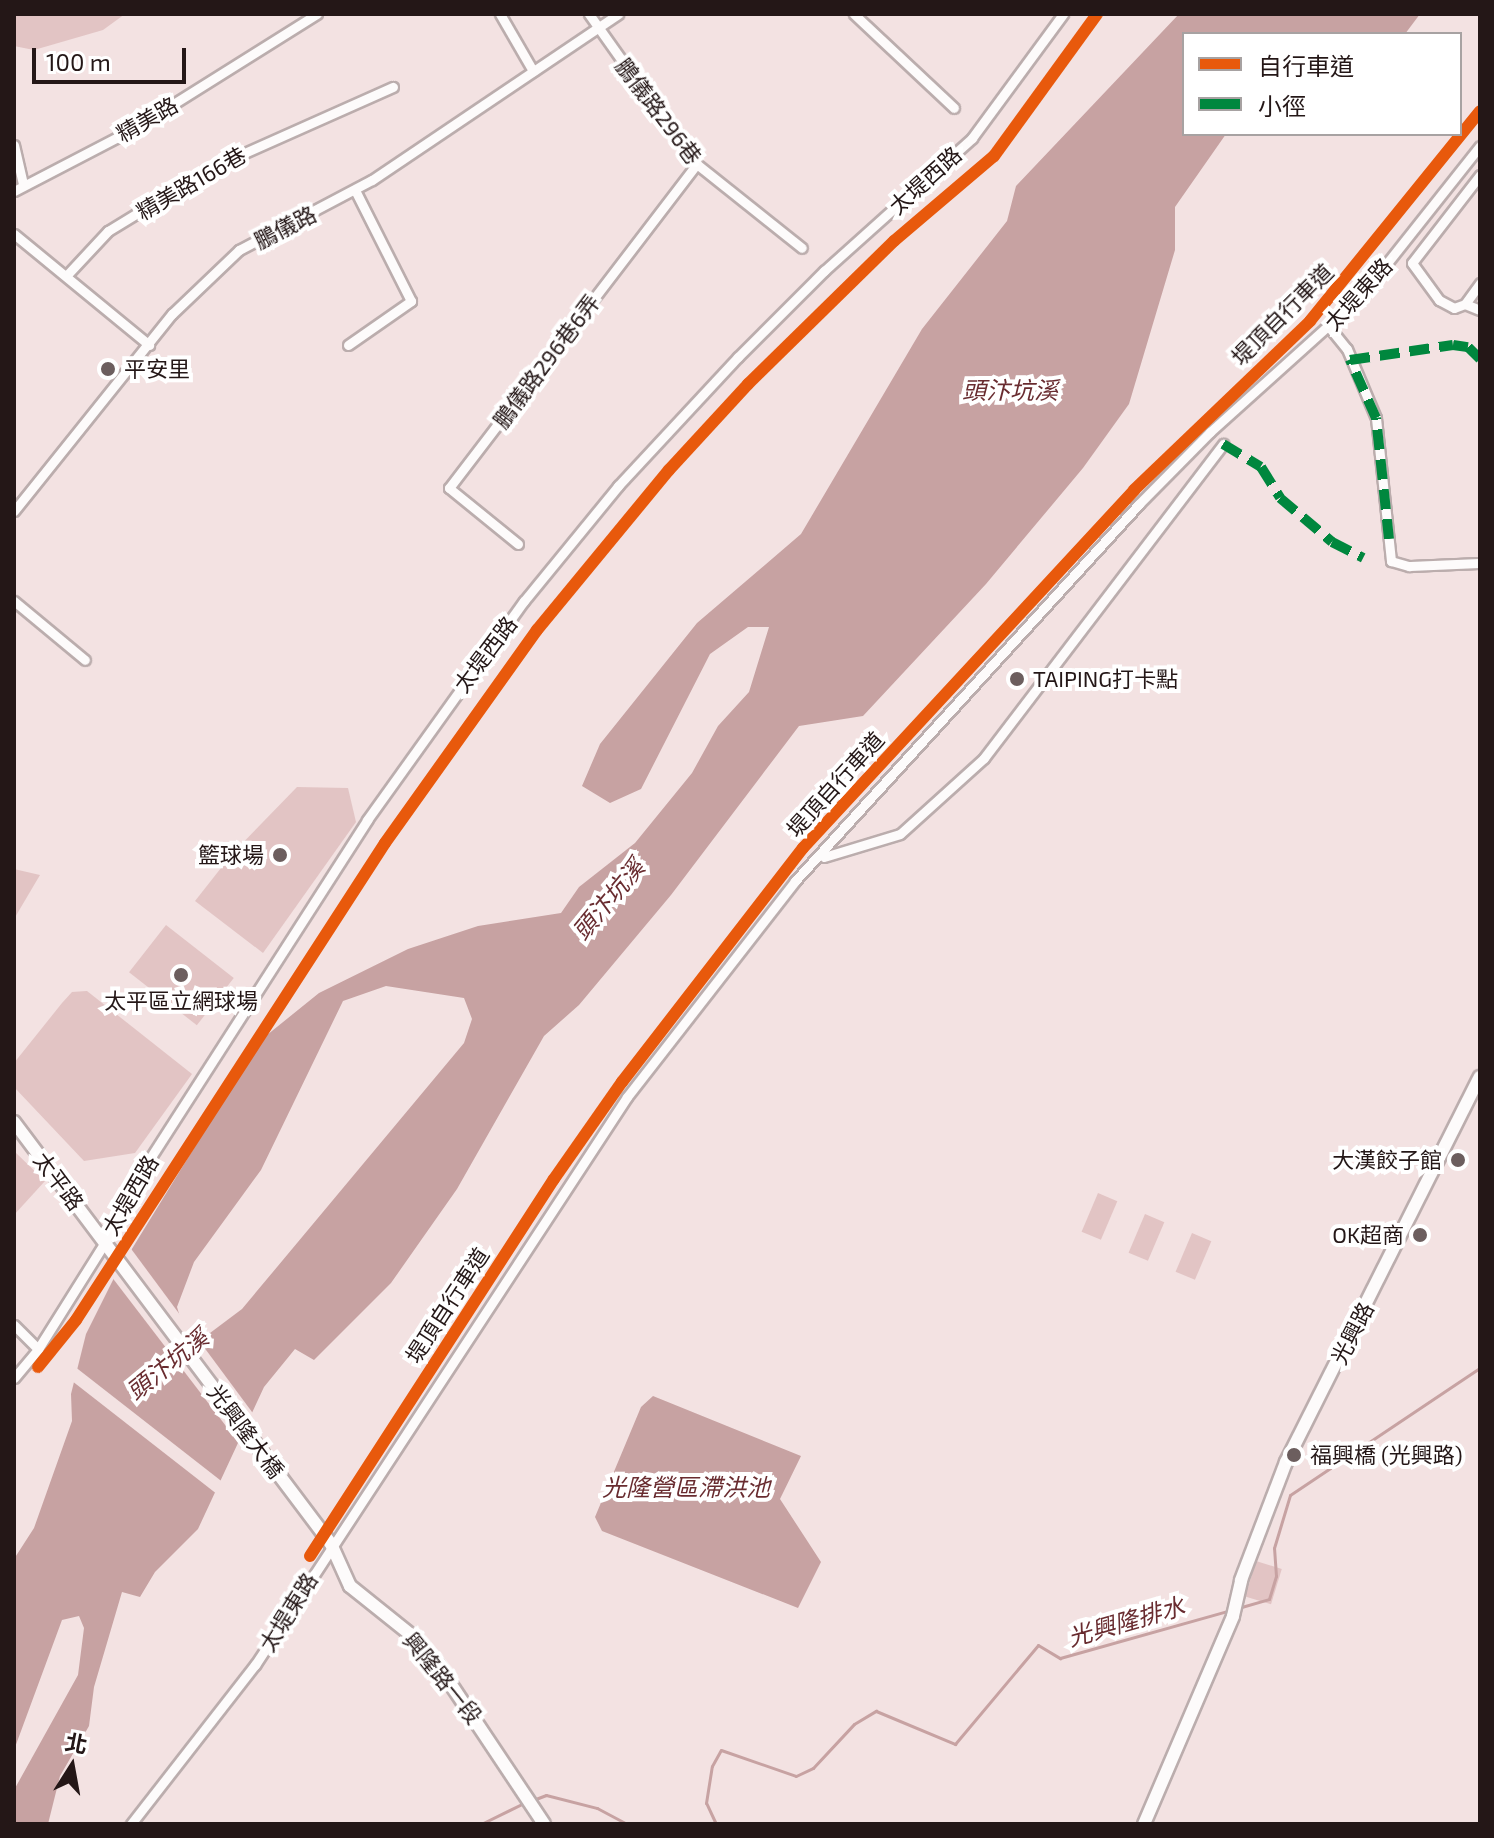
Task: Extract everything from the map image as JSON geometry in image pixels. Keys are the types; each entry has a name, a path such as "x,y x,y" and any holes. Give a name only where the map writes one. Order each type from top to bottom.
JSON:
{"street":[{"name":"精美路","path":"14,191 135,128 317,14"},
{"path":"500,14 533,71"},
{"name":"鵬儀路296巷","path":"589,14 697,164 802,248"},
{"name":"鵬儀路","path":"14,511 172,314 239,250 355,190 618,14"},
{"path":"854,14 954,108"},
{"name":"太堤西路","path":"14,1378 38,1349 137,1191 157,1147 367,820 559,556 738,357 824,271 972,138 1063,14"},
{"name":"精美路166巷","path":"66,276 108,231 213,167 393,87"},
{"path":"14,145 23,184"},
{"name":"太堤東路","path":"131,1824 255,1665 331,1544 627,1097 795,881 1139,504 1210,432 1329,327 1480,146"},
{"name":"鵬儀路296巷6弄","path":"518,544 449,488 697,164"},
{"path":"1480,175 1412,260 1439,300 1454,308 1465,304 1480,283"},
{"path":"348,345 411,301 355,190"},
{"path":"14,234 149,345"},
{"path":"1465,304 1480,310"},
{"path":"1329,327 1350,360 1376,418 1391,561 1401,565 1480,563"},
{"path":"824,857 900,834 984,758 1223,444"},
{"path":"14,601 85,660"},
{"name":"光興路","path":"1144,1824 1233,1616 1286,1462 1480,1077"},
{"name":"太平路","path":"14,1122 104,1240"},
{"name":"光興隆大橋","path":"104,1240 331,1544"},
{"path":"14,1325 38,1349"},
{"name":"興隆路一段","path":"331,1544 350,1586 410,1634 438,1665 544,1824"}],"shaded area":[{"path":"14,14 125,14 103,30 34,50 14,46"},
{"path":"297,787 348,788 356,822 263,953 195,901 232,854"},
{"path":"14,869 40,875 14,919"},
{"name":"太平區立網球場","path":"166,925 234,978 197,1025 129,972"},
{"path":"87,991 192,1074 135,1153 84,1161 14,1087 14,1063 72,992"},
{"path":"14,1151 45,1181 14,1215"},
{"path":"1098,1193 1117,1201 1101,1240 1082,1232"},
{"path":"1145,1214 1164,1222 1148,1261 1129,1253"},
{"path":"1192,1233 1211,1241 1195,1280 1176,1272"},
{"path":"1256,1561 1282,1569 1271,1604 1245,1596"}],"water":[{"name":"頭汴坑溪","path":"1179,14 1420,14 1406,32 1182,32 1182,136 1225,136 1175,207 1175,250 1129,404 1083,468 986,584 863,716 799,726 671,895 579,1005 544,1036 457,1189 391,1283 314,1360 295,1349 264,1387 198,1529 155,1572 140,1597 122,1592 94,1687 89,1726 60,1776 48,1824 14,1824 14,1790 78,1675 84,1628 79,1616 62,1620 14,1750 14,1559 34,1528 72,1421 71,1394 86,1334 114,1278 215,1114 267,1035 319,993 408,949 478,926 561,913 579,887 635,843 692,773 718,726 749,692 769,627 748,627 710,654 641,789 610,803 582,786 600,744 697,623 801,534 922,329 1007,221 1016,186","holes":["386,986 464,998 472,1019 464,1043 242,1309 210,1333 183,1327 177,1307 194,1262 261,1170 343,1001"]},
{"name":"光隆營區滯洪池","path":"653,1396 801,1456 780,1499 821,1562 798,1608 602,1531 595,1517 641,1407"}],"pier":[{"path":"129,1246 255,1416 242,1447 111,1276"},
{"path":"74,1366 225,1484 217,1494 66,1376"}],"waterway":[{"name":"光興隆排水","path":"1238,1608 1269,1599 1276,1576 1274,1548 1290,1495 1480,1368"},
{"name":"光興隆排水","path":"716,1824 706,1803 712,1766 721,1750 796,1776 813,1768 854,1724 876,1711 955,1744 1038,1645 1060,1658 1231,1610"},
{"name":"光興隆排水","path":"533,1800 546,1795 597,1808 627,1824"},
{"name":"光興隆排水","path":"481,1824 526,1802"}],"marked path":[{"path":"1389,539 1376,418 1350,360 1453,345 1468,347 1480,359"},
{"path":"1223,444 1261,467 1280,498 1332,542 1363,558"}],"cycle path":[{"path":"38,1367 76,1320 385,843 537,630 669,470 748,384 894,241 994,156 1097,14"},
{"name":"堤頂自行車道","path":"1462,133 1480,111"},
{"name":"堤頂自行車道","path":"310,1556 554,1179 622,1082 803,848 1134,490 1310,321 1460,136"}],"place":[{"name":"平安里","path":"108,369"},
{"name":"TAIPING打卡點","path":"1017,679"},
{"name":"籃球場","path":"280,855"},
{"name":"太平區立網球場","path":"181,975"},
{"name":"大漢餃子館","path":"1458,1160"},
{"name":"OK超商","path":"1420,1235"},
{"name":"福興橋 (光興路)","path":"1294,1455"}]}
